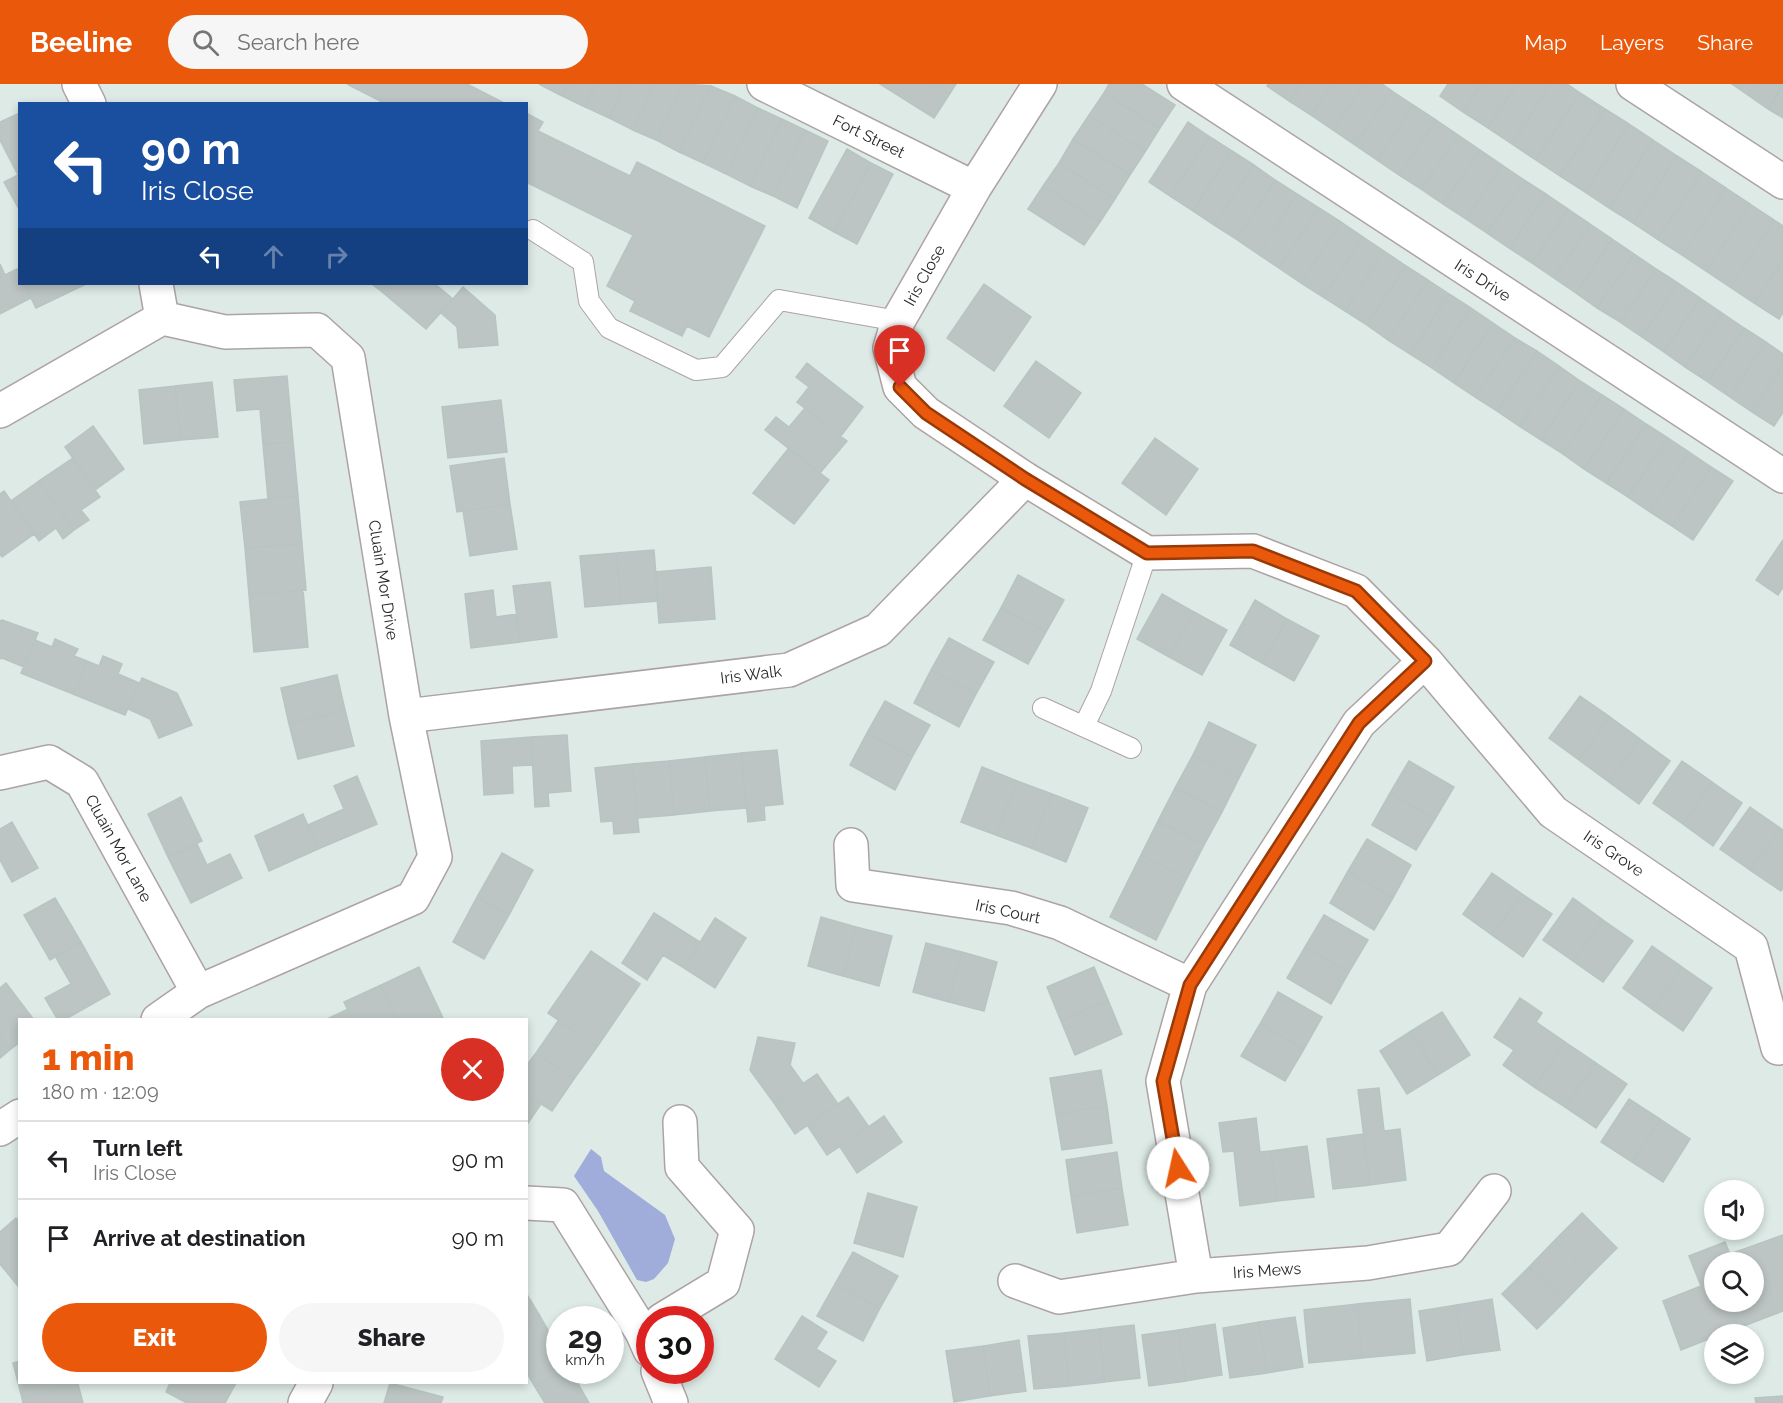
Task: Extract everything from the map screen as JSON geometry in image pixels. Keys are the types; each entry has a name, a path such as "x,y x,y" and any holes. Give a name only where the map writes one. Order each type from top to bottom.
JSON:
{"street":[{"path":"79,84 88,102"},
{"name":"Fort Street","path":"764,84 974,188"},
{"name":"Iris Close","path":"1040,84 974,188 898,321 890,348 900,387 926,413 1025,479 1147,553"},
{"name":"Iris Drive","path":"1184,84 1783,476"},
{"path":"1633,84 1783,182"},
{"path":"0,411 162,318 156,285"},
{"name":"Cluain Mor Drive","path":"161,1018 198,992 412,898 435,857 406,716 348,358 317,330 225,332 162,318"},
{"name":"Iris Walk","path":"406,716 789,670 878,630 1025,479"},
{"path":"1147,553 1253,551 1356,591 1425,661 1359,723 1190,985 1163,1081 1196,1276"},
{"name":"Iris Grove","path":"1425,661 1554,812 1751,947 1778,1048"},
{"name":"Cluain Mor Lane","path":"0,773 50,762 82,782 198,992"},
{"name":"Iris Court","path":"851,845 853,885 1011,908 1060,923 1190,985"},
{"path":"0,1129 18,1117"},
{"path":"680,1122 682,1167 737,1230 723,1283 690,1306"},
{"name":"Iris Mews","path":"1015,1281 1059,1297 1196,1276 1368,1263 1449,1249 1494,1191"},
{"path":"528,1203 563,1205 636,1311"},
{"path":"305,1403 315,1384"},
{"path":"663,1384 671,1403"}],"lane":[{"path":"533,230 583,262 589,301 609,328 696,370 722,367 779,300 898,321"},
{"path":"1084,726 1101,691 1147,553"},
{"path":"1043,708 1131,748"}],"shaded area":[{"path":"591,1149 601,1157 604,1171 665,1215 675,1239 668,1263 654,1279 646,1282 637,1280 598,1211 574,1176"}],"building":[{"path":"347,84 467,84 502,102 382,102"},
{"path":"539,84 568,84 562,96"},
{"path":"568,84 596,84 585,107 562,96"},
{"path":"596,84 625,84 609,118 585,107"},
{"path":"625,84 654,84 633,130 609,118"},
{"path":"654,84 683,84 656,140 633,130"},
{"path":"683,84 711,86 679,152 656,140"},
{"path":"880,84 933,84 949,95 934,118"},
{"path":"933,84 956,84 949,95"},
{"path":"1109,84 1142,84 1175,105 1160,128 1104,93"},
{"path":"1268,84 1301,84 1289,101 1267,86"},
{"path":"1301,84 1332,84 1311,115 1289,101"},
{"path":"1332,84 1364,84 1333,130 1311,115"},
{"path":"1364,84 1382,84 1392,91 1355,145 1333,130"},
{"path":"1448,84 1482,84 1463,112 1440,96"},
{"path":"1482,84 1517,84 1488,128 1463,112"},
{"path":"1517,84 1551,84 1512,144 1488,128"},
{"path":"1551,84 1567,84 1580,93 1536,160 1512,144"},
{"path":"1732,84 1756,84 1748,95"},
{"path":"1756,84 1783,84 1768,109 1748,95"},
{"path":"711,86 735,96 703,163 679,152"},
{"path":"1783,87 1783,118 1768,109"},
{"path":"1392,91 1413,105 1377,160 1355,145"},
{"path":"1104,93 1160,128 1145,152 1089,115"},
{"path":"1580,93 1605,109 1560,176 1536,160"},
{"path":"735,96 758,108 726,174 703,163"},
{"path":"1413,105 1436,120 1399,175 1377,160"},
{"path":"758,108 782,119 750,186 726,174"},
{"path":"1605,109 1629,124 1585,192 1560,176"},
{"path":"18,114 18,175 0,140 0,122"},
{"path":"528,114 543,122 538,131 630,176 637,162 765,226 709,337 687,326 682,336 630,311 635,301 607,286 633,235 528,183"},
{"path":"1089,115 1145,152 1130,175 1073,139"},
{"path":"782,119 805,130 773,196 750,186"},
{"path":"1436,120 1458,135 1421,189 1399,175"},
{"path":"1188,122 1210,137 1170,196 1149,182"},
{"path":"1629,124 1653,140 1609,208 1585,192"},
{"path":"805,130 828,141 797,208 773,196"},
{"path":"1458,135 1480,150 1443,204 1421,189"},
{"path":"1210,137 1232,151 1193,211 1170,196"},
{"path":"1073,139 1130,175 1115,199 1059,163"},
{"path":"1653,140 1677,156 1633,223 1609,208"},
{"path":"847,149 871,163 834,232 809,218"},
{"path":"1480,150 1502,165 1466,219 1443,204"},
{"path":"1232,151 1254,165 1214,225 1193,211"},
{"path":"1677,156 1702,172 1657,239 1633,223"},
{"path":"871,163 893,174 857,244 834,232"},
{"path":"1059,163 1115,199 1100,222 1043,186"},
{"path":"1254,165 1275,180 1236,239 1214,225"},
{"path":"1502,165 1524,180 1487,233 1466,219"},
{"path":"1702,172 1726,188 1682,255 1657,239"},
{"path":"18,175 18,207 4,182"},
{"path":"1275,180 1297,194 1258,254 1236,239"},
{"path":"1524,180 1546,194 1509,248 1487,233"},
{"path":"1043,186 1100,222 1084,245 1028,209"},
{"path":"1726,188 1750,204 1706,271 1682,255"},
{"path":"1297,194 1319,208 1279,268 1258,254"},
{"path":"1546,194 1568,209 1532,263 1509,248"},
{"path":"1750,204 1774,220 1730,287 1706,271"},
{"path":"1319,208 1341,222 1301,283 1279,268"},
{"path":"1568,209 1590,224 1554,278 1532,263"},
{"path":"1774,220 1783,226 1783,259 1754,303 1730,287"},
{"path":"1341,222 1363,237 1323,297 1301,283"},
{"path":"1590,224 1612,239 1576,293 1554,278"},
{"path":"1363,237 1384,251 1345,311 1323,297"},
{"path":"1612,239 1634,254 1597,308 1576,293"},
{"path":"1384,251 1406,266 1367,325 1345,311"},
{"path":"1634,254 1656,269 1620,322 1597,308"},
{"path":"1783,259 1783,313 1779,319 1754,303"},
{"path":"0,264 5,275 17,269 18,285 24,285 31,298 0,314"},
{"path":"1406,266 1428,280 1388,340 1367,325"},
{"path":"1656,269 1678,283 1642,337 1620,322"},
{"path":"1428,280 1449,294 1410,354 1388,340"},
{"path":"1678,283 1700,298 1664,352 1642,337"},
{"path":"984,284 1031,317 994,371 947,338"},
{"path":"24,285 84,285 36,308"},
{"path":"373,285 387,285 381,291"},
{"path":"387,285 436,285 453,299 426,329 381,291"},
{"path":"463,287 495,315 498,345 459,348 457,327 441,313"},
{"path":"1449,294 1471,308 1432,368 1410,354"},
{"path":"1700,298 1722,313 1685,367 1664,352"},
{"path":"1471,308 1493,323 1454,383 1432,368"},
{"path":"1722,313 1744,328 1708,382 1685,367"},
{"path":"1493,323 1515,338 1475,397 1454,383"},
{"path":"1744,328 1766,342 1730,397 1708,382"},
{"path":"1515,338 1537,351 1497,411 1475,397"},
{"path":"1766,342 1783,354 1783,365 1752,412 1730,397"},
{"path":"1537,351 1559,366 1519,426 1497,411"},
{"path":"1036,361 1081,393 1049,438 1004,406"},
{"path":"807,363 863,407 841,436 797,402 809,387 796,377"},
{"path":"1783,365 1783,412 1774,426 1752,412"},
{"path":"1559,366 1580,381 1541,440 1519,426"},
{"path":"287,376 293,442 263,444 260,409 237,411 234,380"},
{"path":"1580,381 1602,395 1563,454 1541,440"},
{"path":"212,382 218,437 181,440 175,386"},
{"path":"175,386 181,440 144,444 139,390"},
{"path":"1602,395 1624,409 1584,469 1563,454"},
{"path":"501,400 507,452 448,458 442,407"},
{"path":"805,408 847,441 820,473 765,430 776,417 789,427"},
{"path":"1624,409 1646,424 1606,483 1584,469"},
{"path":"1646,424 1668,438 1628,497 1606,483"},
{"path":"93,426 124,469 95,490 65,447"},
{"path":"1155,438 1198,469 1166,515 1122,483"},
{"path":"1668,438 1689,452 1650,512 1628,497"},
{"path":"293,442 298,496 268,499 263,444"},
{"path":"788,449 829,480 794,524 753,493"},
{"path":"1689,452 1711,467 1672,526 1650,512"},
{"path":"73,458 100,497 81,510 89,520 74,530 39,481"},
{"path":"504,458 510,504 457,512 450,466"},
{"path":"1711,467 1733,481 1693,540 1672,526"},
{"path":"39,481 74,530 63,539 56,528 39,541 11,501"},
{"path":"4,491 34,534 2,557 0,554 0,494"},
{"path":"298,496 302,544 245,548 240,502"},
{"path":"510,504 517,549 470,556 463,511"},
{"path":"1783,540 1783,587 1778,595 1756,580"},
{"path":"302,544 306,590 249,595 245,548"},
{"path":"654,550 658,601 621,604 617,553"},
{"path":"617,553 621,604 585,607 580,556"},
{"path":"711,567 715,619 659,623 655,572"},
{"path":"1018,575 1064,600 1046,632 1001,608"},
{"path":"550,582 557,637 520,642 513,586"},
{"path":"303,590 308,647 254,652 249,595"},
{"path":"493,590 496,617 517,614 520,642 471,648 465,594"},
{"path":"1162,594 1194,612 1169,657 1137,639"},
{"path":"1255,600 1287,619 1262,663 1230,645"},
{"path":"1001,608 1046,632 1028,664 983,640"},
{"path":"1194,612 1227,630 1202,675 1169,657"},
{"path":"1287,619 1319,636 1294,681 1262,663"},
{"path":"0,621 38,633 24,667 0,659"},
{"path":"949,638 994,662 976,694 931,670"},
{"path":"55,639 78,649 74,656 87,661 73,694 21,673 35,640 52,647"},
{"path":"103,656 122,664 118,674 139,683 125,715 73,694 87,661 99,666"},
{"path":"931,670 976,694 959,727 914,703"},
{"path":"337,675 345,710 289,724 281,688"},
{"path":"142,678 177,693 192,725 159,738 150,719 128,709"},
{"path":"1580,696 1610,717 1579,760 1549,738"},
{"path":"885,701 930,725 912,757 867,733"},
{"path":"345,710 354,746 298,759 289,724"},
{"path":"1610,717 1640,739 1609,782 1579,760"},
{"path":"1209,722 1256,745 1239,778 1193,755"},
{"path":"867,733 912,757 895,790 850,765"},
{"path":"567,735 571,791 548,793 549,806 535,807 531,737"},
{"path":"531,737 532,765 512,766 513,793 484,795 481,741"},
{"path":"1640,739 1670,761 1639,804 1609,782"},
{"path":"777,750 783,804 764,806 765,820 748,822 741,753"},
{"path":"741,753 746,808 710,811 705,757"},
{"path":"1193,755 1239,778 1222,812 1175,788"},
{"path":"705,757 710,811 674,815 669,761"},
{"path":"669,761 674,815 637,818 632,764"},
{"path":"1409,761 1454,787 1435,819 1390,793"},
{"path":"1682,761 1712,782 1683,824 1653,803"},
{"path":"632,764 639,832 614,834 613,821 601,822 595,768"},
{"path":"982,767 1017,781 996,835 961,822"},
{"path":"357,776 377,824 318,849 308,825 344,809 334,786"},
{"path":"1017,781 1052,794 1031,848 996,835"},
{"path":"1712,782 1742,803 1713,846 1683,824"},
{"path":"1175,788 1222,812 1204,845 1158,821"},
{"path":"1390,793 1435,819 1416,850 1372,825"},
{"path":"1052,794 1088,808 1066,862 1031,848"},
{"path":"181,797 202,841 168,857 148,814"},
{"path":"1750,807 1780,828 1750,870 1720,849"},
{"path":"303,814 318,849 269,871 255,836"},
{"path":"1158,821 1204,845 1187,878 1141,855"},
{"path":"12,822 38,868 12,882 0,860 0,829"},
{"path":"1780,828 1783,830 1783,888 1781,891 1750,870"},
{"path":"1367,839 1411,865 1393,898 1348,871"},
{"path":"197,844 207,865 230,854 242,878 191,903 168,857"},
{"path":"502,853 533,870 509,915 477,897"},
{"path":"1141,855 1187,878 1156,940 1110,917"},
{"path":"1348,871 1393,898 1374,930 1330,903"},
{"path":"1492,873 1522,894 1492,935 1463,914"},
{"path":"1522,894 1552,914 1523,957 1492,935"},
{"path":"477,897 509,915 484,959 453,942"},
{"path":"55,898 81,942 50,960 24,915"},
{"path":"1573,898 1603,920 1573,961 1543,940"},
{"path":"654,913 700,942 684,968 663,955 647,980 622,963"},
{"path":"1324,915 1368,940 1349,972 1305,947"},
{"path":"821,917 856,927 843,976 808,966"},
{"path":"715,918 746,938 715,988 684,968"},
{"path":"1603,920 1633,941 1603,982 1573,961"},
{"path":"856,927 892,936 879,986 843,976"},
{"path":"81,942 110,994 68,1018 57,1018 45,998 71,984 55,956"},
{"path":"926,943 962,952 949,1002 913,992"},
{"path":"1652,946 1682,967 1652,1009 1623,988"},
{"path":"1305,947 1349,972 1331,1004 1287,978"},
{"path":"591,951 640,984 597,1047 548,1013"},
{"path":"962,952 997,962 984,1011 949,1002"},
{"path":"419,967 443,1018 397,1018 381,985"},
{"path":"1094,967 1108,1000 1061,1021 1047,987"},
{"path":"1682,967 1712,988 1683,1031 1652,1009"},
{"path":"6,983 32,1018 18,1018 18,1044 11,1049 0,1035 0,988"},
{"path":"381,985 397,1018 352,1018 344,1002"},
{"path":"1278,992 1322,1017 1304,1049 1260,1024"},
{"path":"1520,998 1542,1013 1536,1022 1565,1042 1534,1087 1503,1065 1514,1050 1494,1037"},
{"path":"1108,1000 1122,1034 1075,1055 1061,1021"},
{"path":"348,1009 352,1018 329,1018"},
{"path":"1442,1012 1470,1055 1438,1075 1411,1031"},
{"path":"558,1021 597,1047 574,1079 536,1053"},
{"path":"1260,1024 1304,1049 1285,1081 1241,1056"},
{"path":"1411,1031 1438,1075 1407,1094 1380,1051"},
{"path":"0,1035 11,1049 0,1058"},
{"path":"758,1037 795,1043 790,1065 803,1083 774,1103 750,1070"},
{"path":"1565,1042 1596,1063 1565,1107 1534,1087"},
{"path":"536,1053 574,1079 552,1111 528,1095 528,1063"},
{"path":"1596,1063 1627,1084 1596,1128 1565,1107"},
{"path":"1101,1070 1107,1106 1056,1114 1050,1078"},
{"path":"817,1074 838,1104 795,1134 774,1103"},
{"path":"1379,1088 1384,1131 1400,1129 1406,1180 1370,1185 1358,1090"},
{"path":"528,1095 541,1104 528,1123"},
{"path":"848,1097 869,1127 827,1155 807,1125"},
{"path":"1629,1099 1660,1119 1632,1162 1601,1142"},
{"path":"1107,1106 1112,1143 1062,1150 1056,1114"},
{"path":"884,1116 902,1142 857,1173 840,1147"},
{"path":"1256,1118 1260,1152 1271,1151 1277,1201 1240,1206 1234,1151 1223,1152 1219,1123"},
{"path":"1660,1119 1690,1139 1663,1182 1632,1162"},
{"path":"1363,1134 1370,1185 1333,1189 1327,1139"},
{"path":"1307,1146 1314,1197 1277,1201 1271,1151"},
{"path":"1117,1152 1122,1188 1071,1196 1066,1160"},
{"path":"1122,1188 1128,1225 1077,1233 1071,1196"},
{"path":"868,1193 917,1207 903,1257 854,1243"},
{"path":"1582,1213 1617,1248 1590,1275 1555,1240"},
{"path":"16,1218 18,1220 18,1286 0,1264 0,1232"},
{"path":"1783,1235 1783,1311 1749,1324 1704,1324 1704,1341 1681,1350 1663,1301 1701,1286 1689,1256 1725,1242 1729,1252 1704,1252 1704,1312 1764,1312 1764,1252 1736,1252"},
{"path":"1555,1240 1590,1275 1564,1302 1529,1267"},
{"path":"853,1252 898,1276 880,1308 835,1284"},
{"path":"1529,1267 1564,1302 1537,1329 1502,1294"},
{"path":"835,1284 880,1308 863,1341 817,1316"},
{"path":"528,1296 540,1316 528,1322"},
{"path":"1410,1299 1415,1353 1362,1358 1357,1304"},
{"path":"1492,1299 1500,1350 1463,1355 1456,1305"},
{"path":"1357,1304 1362,1358 1309,1363 1304,1310"},
{"path":"1456,1305 1463,1355 1427,1361 1419,1311"},
{"path":"540,1316 546,1326 546,1381 535,1387 528,1375 528,1322"},
{"path":"802,1316 827,1332 816,1349 836,1361 819,1387 775,1359"},
{"path":"1295,1317 1303,1367 1267,1373 1259,1322"},
{"path":"1259,1322 1267,1373 1230,1378 1223,1328"},
{"path":"1215,1324 1222,1375 1186,1381 1178,1330"},
{"path":"1134,1325 1140,1378 1105,1382 1099,1329"},
{"path":"1099,1329 1105,1382 1069,1386 1064,1333"},
{"path":"1178,1330 1186,1381 1149,1386 1142,1335"},
{"path":"1064,1333 1069,1386 1034,1389 1028,1336"},
{"path":"1019,1340 1026,1391 990,1396 983,1346"},
{"path":"983,1346 990,1396 954,1402 946,1351"},
{"path":"18,1362 18,1382 13,1363"},
{"path":"546,1381 546,1384 578,1384 589,1403 545,1403 535,1387"},
{"path":"18,1384 78,1384 22,1398"},
{"path":"78,1384 83,1403 23,1403 22,1398"},
{"path":"170,1384 235,1384 225,1403 187,1403 166,1392"},
{"path":"390,1384 443,1397 441,1403 384,1403"},
{"path":"1783,1396 1783,1403 1756,1403 1755,1398"}],"route":[{"path":"900,387 926,413 1025,479 1147,553 1253,551 1356,591 1425,661 1359,723 1190,985 1163,1081 1178,1168"}]}
